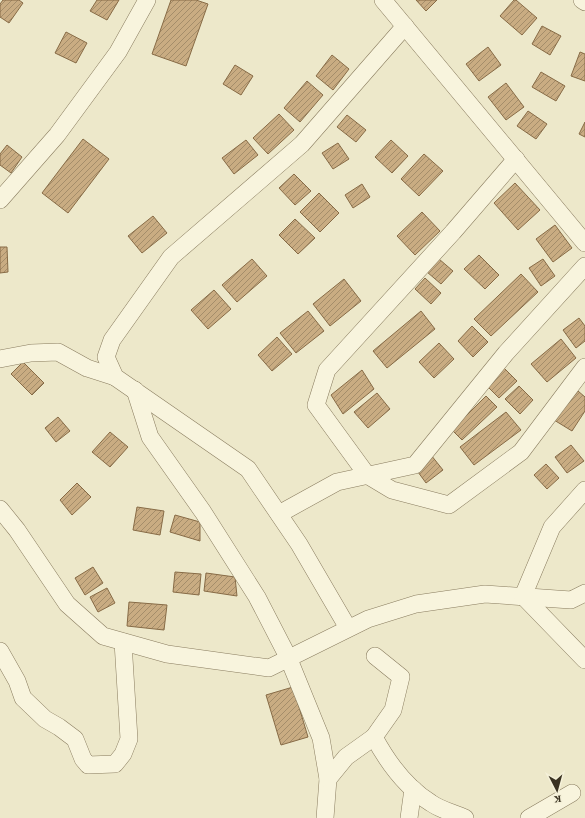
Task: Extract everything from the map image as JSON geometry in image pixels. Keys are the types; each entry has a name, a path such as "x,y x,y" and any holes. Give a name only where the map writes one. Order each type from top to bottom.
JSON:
{"street":[{"path":"0,200 57,135 118,52 146,0"},
{"path":"383,0 585,243"},
{"path":"115,377 106,357 112,340 171,257 302,144 405,26"},
{"path":"516,159 453,232 327,370 316,405 367,475 392,490 449,505 521,452 585,367"},
{"path":"279,514 337,482 415,464 506,353 585,266"},
{"path":"0,358 31,353 58,352 87,368 115,377 248,469 299,544 348,628"},
{"path":"135,390 150,437 203,512 257,597 288,657 321,738 328,779 325,818"},
{"path":"523,596 552,527 585,490"},
{"path":"0,509 17,530 67,604 103,636 167,654 269,668 288,657 368,619 416,604 485,594 571,600 585,593"},
{"path":"523,596 585,660"},
{"path":"0,651 17,681 23,698 45,720 59,727 75,739 83,759 88,765 115,764 123,754 129,739 123,642"},
{"path":"328,779 346,757 374,737 393,710 402,677 375,656"},
{"path":"374,737 388,761 413,789 432,804 465,818"},
{"path":"409,818 413,789"},
{"path":"529,818 572,793"}],"building":[{"path":"3,0 19,0 23,3 9,23 0,17 0,4"},
{"path":"97,0 119,0 107,20 90,11"},
{"path":"171,0 196,0 208,4 186,66 152,54"},
{"path":"416,0 437,0 426,11"},
{"path":"514,0 516,0 537,18 522,35 500,16"},
{"path":"542,26 561,36 550,55 532,44"},
{"path":"66,32 87,43 76,63 55,53"},
{"path":"488,47 501,65 479,81 466,64"},
{"path":"580,52 585,54 585,81 571,76"},
{"path":"332,55 349,69 333,90 316,76"},
{"path":"235,65 253,76 241,95 223,84"},
{"path":"541,72 565,86 556,101 532,87"},
{"path":"307,81 323,95 300,122 284,108"},
{"path":"506,83 524,107 506,120 488,97"},
{"path":"528,111 547,124 536,139 517,126"},
{"path":"279,114 294,130 268,154 253,138"},
{"path":"347,115 366,130 356,142 337,127"},
{"path":"585,122 585,137 579,134"},
{"path":"83,139 109,159 68,213 42,193"},
{"path":"246,140 258,155 234,174 222,158"},
{"path":"391,140 408,156 392,173 375,157"},
{"path":"338,143 349,159 333,169 322,153"},
{"path":"7,145 22,157 11,173 0,165 0,154"},
{"path":"424,154 443,171 419,196 401,179"},
{"path":"294,174 311,191 295,205 279,188"},
{"path":"515,183 540,210 518,230 494,203"},
{"path":"362,184 370,197 353,208 345,195"},
{"path":"319,193 339,213 320,232 300,212"},
{"path":"422,212 440,231 415,255 397,236"},
{"path":"153,216 167,233 142,253 128,236"},
{"path":"295,219 315,238 298,254 279,235"},
{"path":"555,225 572,248 553,262 536,239"},
{"path":"0,247 7,247 8,272 0,273"},
{"path":"479,255 499,275 485,289 464,269"},
{"path":"252,259 267,276 237,302 222,285"},
{"path":"439,259 453,271 441,284 427,272"},
{"path":"543,259 555,276 541,286 529,268"},
{"path":"521,274 538,292 491,336 474,319"},
{"path":"425,278 441,293 431,304 415,289"},
{"path":"344,279 361,301 330,326 313,304"},
{"path":"214,290 231,309 208,329 191,310"},
{"path":"308,311 324,331 296,353 280,333"},
{"path":"421,311 435,329 387,368 373,351"},
{"path":"579,318 585,326 585,341 576,348 563,330"},
{"path":"472,326 488,342 473,357 458,341"},
{"path":"277,337 292,354 272,371 258,355"},
{"path":"561,339 576,358 547,382 531,364"},
{"path":"439,343 454,359 434,378 419,362"},
{"path":"23,362 44,383 32,395 11,374"},
{"path":"504,368 517,381 499,398 486,385"},
{"path":"362,370 374,389 343,414 331,395"},
{"path":"519,386 533,400 520,414 505,399"},
{"path":"578,391 585,397 585,411 572,431 554,420"},
{"path":"377,393 390,409 368,428 354,412"},
{"path":"486,396 497,407 462,440 452,430"},
{"path":"506,412 521,430 474,465 460,447"},
{"path":"58,417 70,431 56,442 45,428"},
{"path":"110,432 128,447 110,467 92,452"},
{"path":"571,445 584,461 567,473 555,457"},
{"path":"431,455 443,470 426,483 418,472"},
{"path":"546,464 559,478 547,489 534,475"},
{"path":"77,483 91,497 72,515 60,500"},
{"path":"137,507 164,511 160,535 133,530"},
{"path":"175,515 200,522 200,541 170,532"},
{"path":"93,567 103,583 85,595 75,578"},
{"path":"175,572 201,574 199,595 173,592"},
{"path":"206,573 235,577 237,596 204,591"},
{"path":"107,588 115,603 98,612 90,597"},
{"path":"129,602 167,605 164,630 127,626"},
{"path":"293,687 308,737 281,745 266,695"}]}
